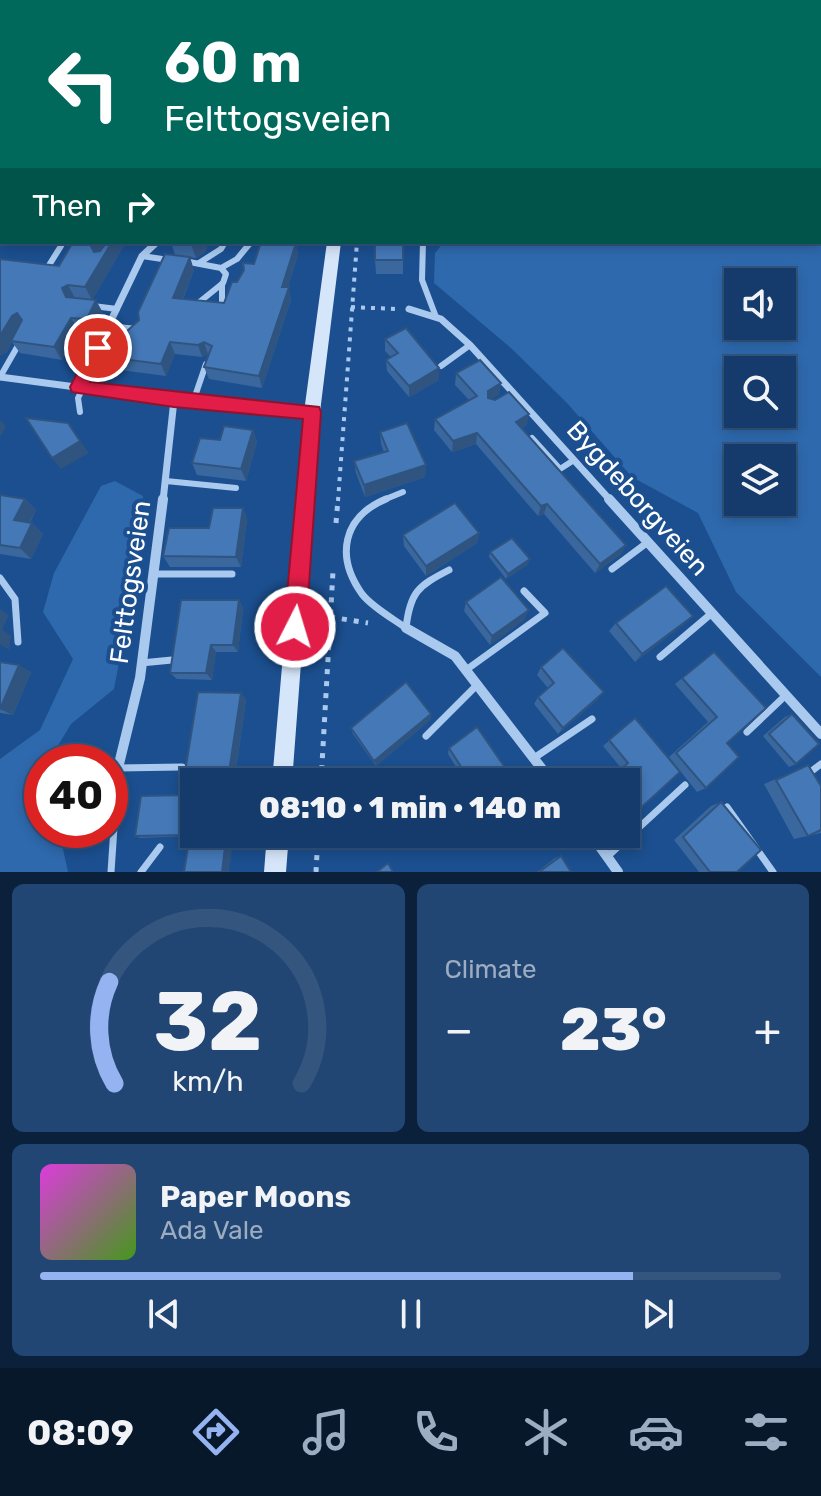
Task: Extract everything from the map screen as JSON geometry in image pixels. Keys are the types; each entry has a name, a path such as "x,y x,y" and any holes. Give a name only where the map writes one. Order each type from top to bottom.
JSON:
{"street":[{"path":"81,388 142,256 155,244"},
{"path":"283,768 312,412 334,244"},
{"name":"Bygdeborgveien","path":"409,309 436,317 470,345 821,734"},
{"path":"0,377 174,400 312,412"},
{"name":"Felttogsveien","path":"125,744 154,574 174,400"},
{"path":"406,628 455,656 539,768"},
{"path":"275,872 277,848"},
{"path":"601,848 618,872"}],"lane":[{"path":"199,263 224,244"},
{"path":"221,268 237,259 249,244"},
{"path":"423,244 422,280 436,317"},
{"path":"45,272 64,245"},
{"path":"142,256 221,268 226,274 222,307"},
{"path":"197,304 223,281 233,279"},
{"path":"89,305 117,309"},
{"path":"108,326 139,329"},
{"path":"0,377 25,332"},
{"path":"86,335 83,345 98,348"},
{"path":"441,366 470,345"},
{"path":"193,402 207,360"},
{"path":"80,412 78,398 81,388"},
{"path":"502,399 513,393"},
{"path":"532,438 560,469 574,460"},
{"path":"166,481 236,488"},
{"path":"403,492 369,506 349,527 346,565 363,596 406,628"},
{"path":"612,569 648,542"},
{"path":"406,628 408,601 421,585 449,570"},
{"path":"154,574 232,574"},
{"path":"0,578 12,589 20,615 18,642"},
{"path":"466,670 545,613 524,591"},
{"path":"660,657 712,613"},
{"path":"141,663 172,660"},
{"path":"426,736 478,684"},
{"path":"747,732 786,695"},
{"path":"534,758 592,719"},
{"path":"128,768 182,767"},
{"path":"607,857 685,785"},
{"path":"727,807 773,872"},
{"path":"141,872 160,847"},
{"path":"111,872 113,848"}],"path":[{"path":"336,529 357,244"},
{"path":"351,307 409,309"},
{"path":"322,768 334,559"},
{"path":"316,872 317,848"}],"shaded area":[{"path":"442,244 821,244 821,677 736,592 698,513 632,477 567,403 512,349 434,283 435,253"},
{"path":"115,481 143,496 138,563 114,689 71,724 59,744 24,744 24,848 63,848 68,872 0,872 0,759 40,730 73,659 43,612 54,573 101,486"}],"building":[{"path":"72,244 92,244 94,252 111,244 85,287 68,285 62,288 66,297 96,300 87,319 71,318 54,347 11,341 22,320 17,313 0,336 0,259 59,266"},
{"path":"260,244 296,244 282,287 289,287 259,376 204,367 212,346 204,342 198,345 170,342 161,364 114,358 126,332 139,320 138,312 165,254 190,257 173,298 224,303 232,282 237,282 244,270 243,263 254,264"},
{"path":"375,244 403,244 403,260 375,260"},
{"path":"406,328 439,368 409,386 386,360 398,353 385,339"},
{"path":"480,360 501,383 488,391 488,398 495,400 509,392 529,414 516,422 626,545 600,564 547,504 541,506 477,433 453,441 435,419 477,396 456,373"},
{"path":"26,418 68,423 80,441 52,458"},
{"path":"407,423 426,465 364,485 354,461 388,451 380,432"},
{"path":"224,426 253,430 241,469 192,463 200,438 220,440"},
{"path":"0,495 25,499 14,520 32,523 20,548 0,545"},
{"path":"455,503 479,533 426,566 403,535"},
{"path":"213,508 243,508 236,557 163,556 169,528 209,528"},
{"path":"512,538 530,559 508,574 490,552"},
{"path":"501,577 529,610 492,636 466,602"},
{"path":"666,586 693,616 642,654 616,623"},
{"path":"181,600 239,600 233,645 211,645 206,673 170,673"},
{"path":"563,648 604,692 563,728 538,697 554,683 541,667"},
{"path":"714,652 766,708 727,743 739,757 706,788 676,753 717,717 682,678"},
{"path":"0,662 19,665 0,709"},
{"path":"406,682 431,714 374,761 351,728"},
{"path":"198,692 241,693 230,768 186,768"},
{"path":"792,714 819,744 796,764 769,734"},
{"path":"635,718 680,772 640,809 640,768 622,768 628,763 609,740"},
{"path":"477,727 505,768 462,768 449,748"},
{"path":"808,765 821,786 821,830 808,836 776,780"},
{"path":"180,795 180,835 135,836 141,796"},
{"path":"721,802 761,850 737,872 710,872 683,837"},
{"path":"188,848 225,848 222,872 184,872"},
{"path":"561,856 571,872 539,872"},
{"path":"388,863 393,872 377,872"}],"route":[{"path":"98,348 79,387 174,400 312,412 295,627"}]}
